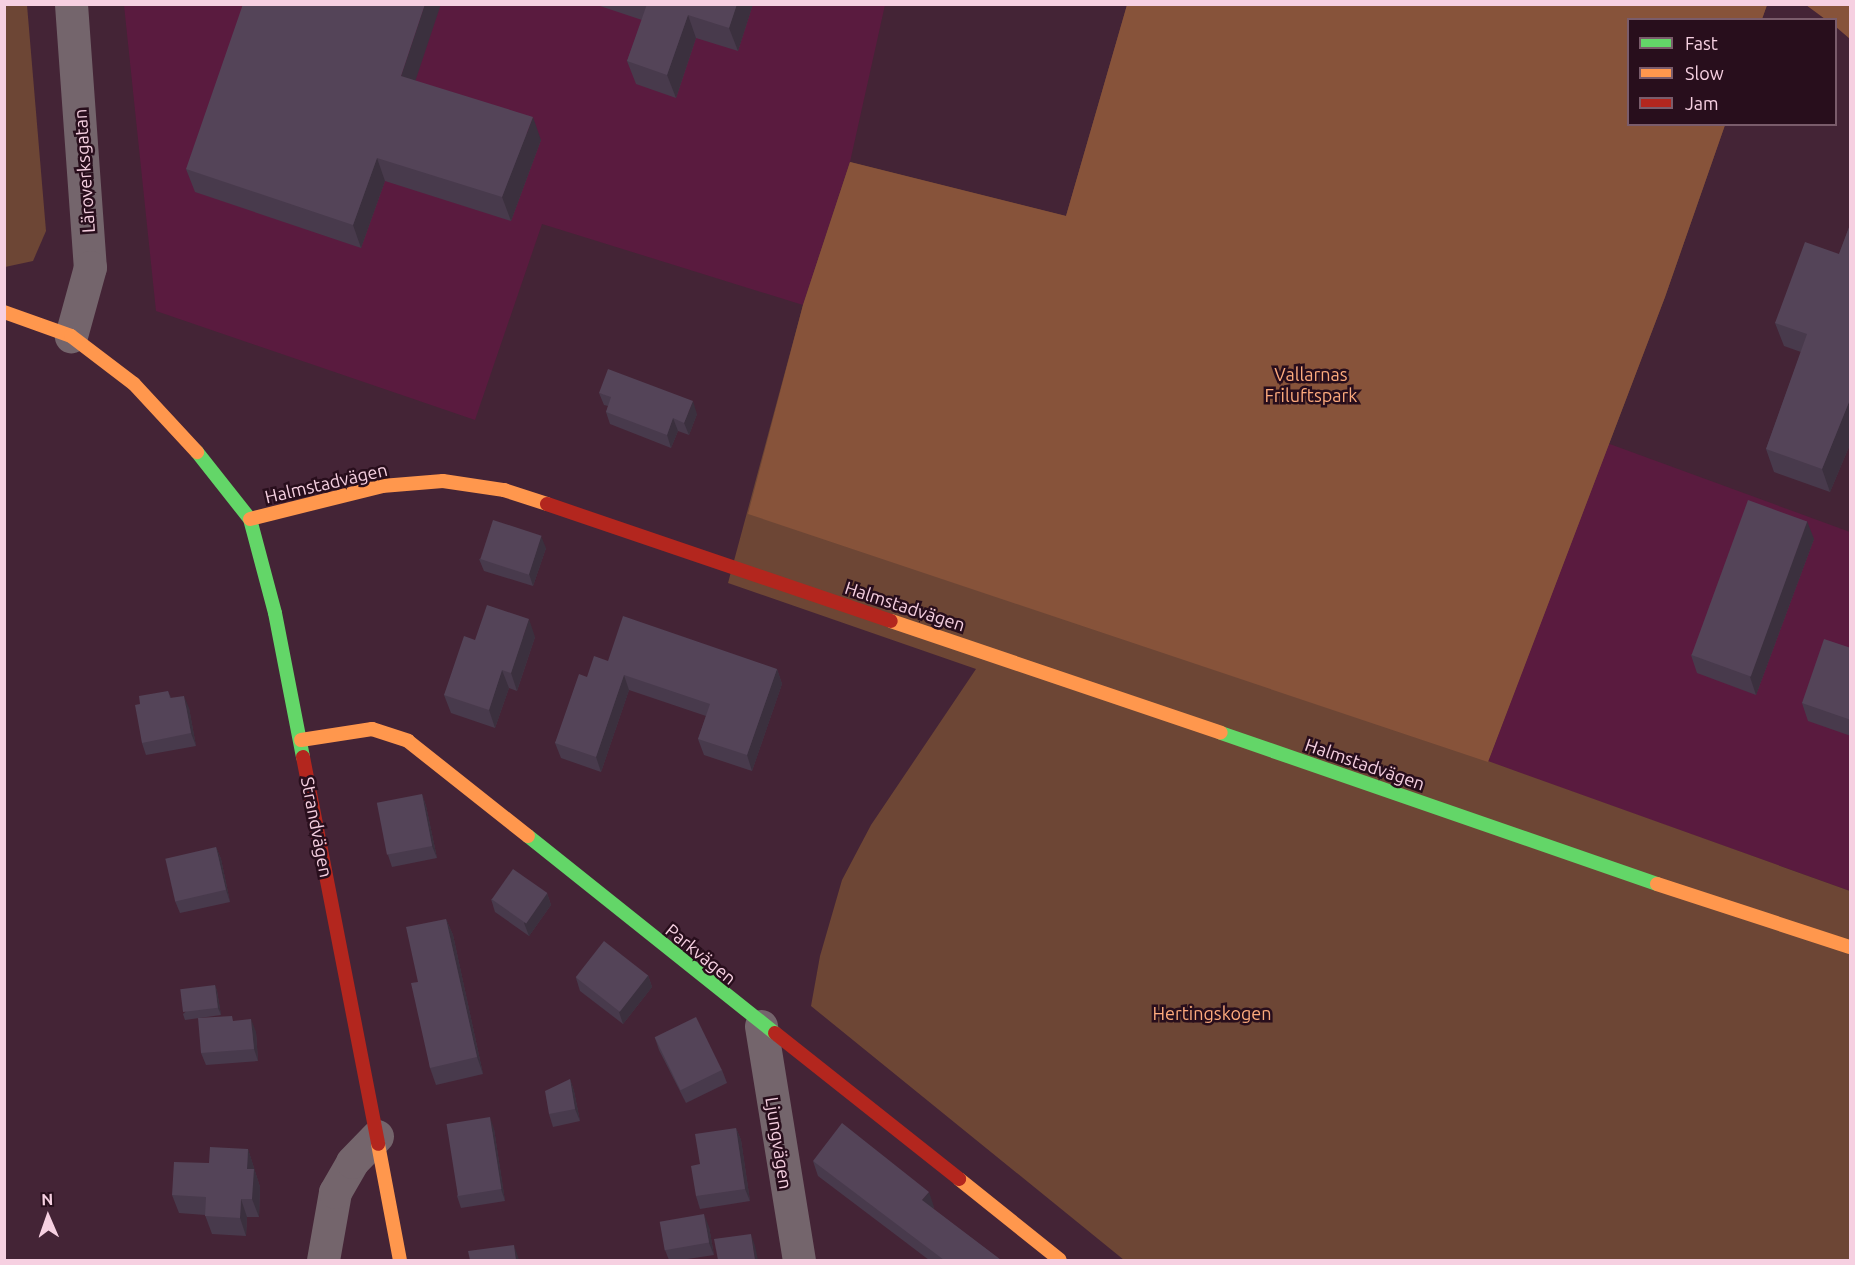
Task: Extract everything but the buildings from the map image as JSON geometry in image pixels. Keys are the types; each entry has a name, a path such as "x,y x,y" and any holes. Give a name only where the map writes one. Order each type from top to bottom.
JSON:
{"main road":[{"name":"Halmstadvägen","path":"4,312 71,336 134,384 176,425 250,519 382,486 443,481 504,490 1228,735 1590,862 1851,947"},
{"name":"Strandvägen","path":"250,519 275,614 301,740 400,1260"},
{"name":"Parkvägen","path":"301,740 372,729 408,741 761,1026 1060,1260"}],"street":[{"name":"Läroverksgatan","path":"71,4 90,267 71,336"},
{"name":"Ljungvägen","path":"761,1026 799,1260"},
{"path":"323,1260 335,1192 351,1162 377,1136"}],"shaded area":[{"path":"124,5 885,5 850,162 803,305 542,224 475,420 156,311"},
{"path":"1607,443 1850,532 1850,891 1488,762"}],"green space":[{"path":"4,5 27,5 46,231 33,261 5,267"},
{"name":"Hertingskogen","path":"1127,5 1767,5 1762,18 1627,18 1627,126 1725,126 1665,297 1488,761 1850,891 1850,1260 1124,1260 811,1006 820,956 842,880 871,825 976,669 728,583 803,305 850,162 1066,216"},
{"name":"Vallarnas Friluftspark","path":"1127,5 1767,5 1762,18 1627,18 1627,126 1725,126 1665,297 1488,762 748,514 803,305 850,162 1066,216"},
{"path":"1806,5 1850,5 1850,39 1837,28 1837,18 1824,18"}],"traffic: fast":[{"path":"197,452 250,519 275,613 303,757"},
{"path":"1221,733 1657,884"},
{"path":"528,836 775,1033"}],"traffic: slow":[{"path":"4,312 71,336 134,384 197,452"},
{"path":"250,519 382,486 443,481 504,490 547,504"},
{"path":"891,621 1221,733"},
{"path":"301,740 372,729 408,741 528,836"},
{"path":"1657,884 1850,947"},
{"path":"378,1144 400,1260"},
{"path":"959,1179 1060,1260"}],"traffic: jam":[{"path":"547,504 891,621"},
{"path":"303,757 378,1144"},
{"path":"775,1033 959,1179"}]}
